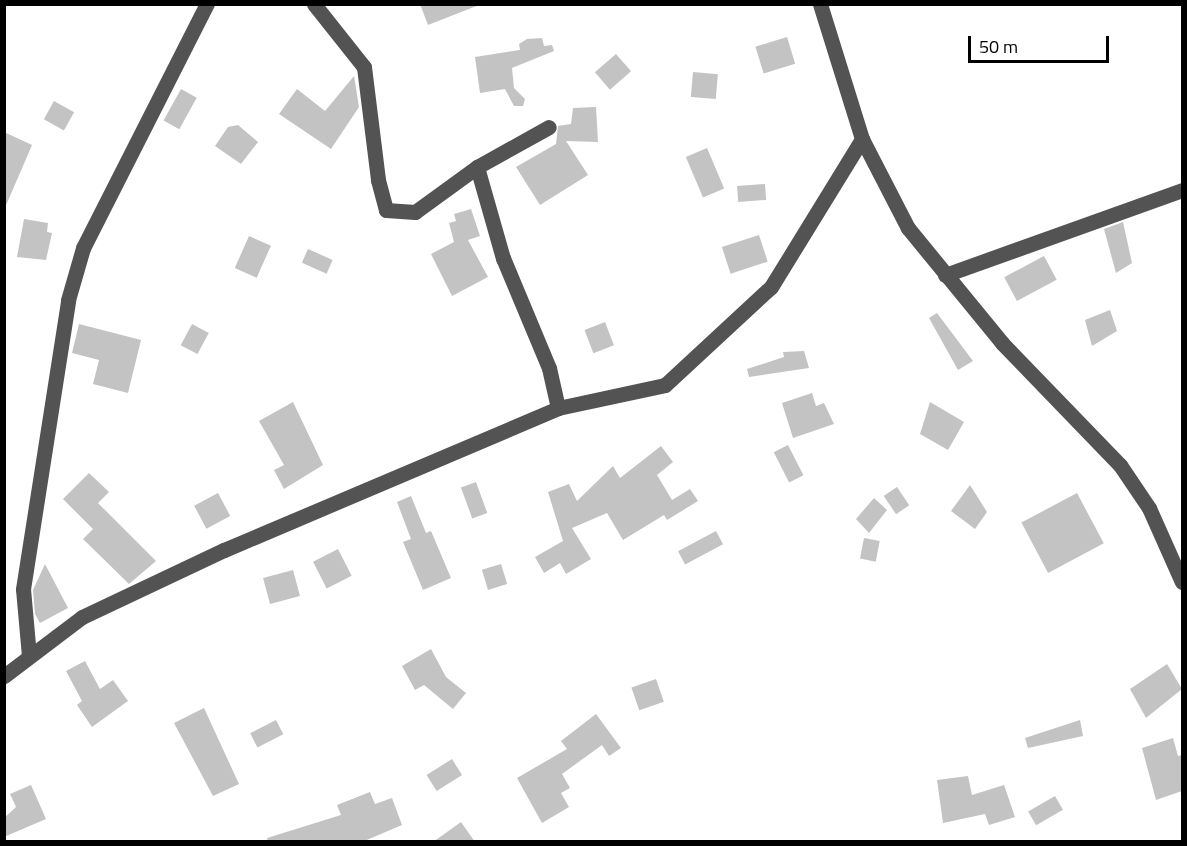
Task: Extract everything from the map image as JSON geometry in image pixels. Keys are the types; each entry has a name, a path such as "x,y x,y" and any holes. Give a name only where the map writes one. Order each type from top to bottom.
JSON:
{"street":[{"path":"28,656 23,589 68,300 83,248 207,4"},
{"path":"314,4 364,67 378,180 386,210 415,212 477,167 549,127"},
{"path":"820,4 862,139 908,228 1002,344 1120,465 1149,508 1182,582"},
{"path":"4,676 82,616 224,550 558,408 665,385 771,287 862,139"},
{"path":"477,167 503,258 549,368 558,408"},
{"path":"945,275 1025,243 1182,190"}],"building":[{"path":"420,4 478,4 479,5 428,25"},
{"path":"787,37 795,64 764,73 755,47"},
{"path":"542,38 544,46 552,45 554,51 512,68 514,88 525,99 523,106 514,106 505,89 480,93 475,57 520,50 519,44 527,39"},
{"path":"616,54 631,71 610,90 595,72"},
{"path":"693,72 718,74 716,99 691,97"},
{"path":"354,76 359,107 331,149 279,114 297,89 325,111"},
{"path":"181,89 197,98 179,129 164,120"},
{"path":"54,101 74,112 64,131 44,119"},
{"path":"596,107 598,142 566,141 588,175 540,205 516,167 556,144 558,126 571,124 573,108"},
{"path":"238,125 258,142 241,164 215,146 228,127"},
{"path":"4,132 32,145 4,210"},
{"path":"707,148 724,189 703,197 686,157"},
{"path":"765,184 766,200 738,202 737,186"},
{"path":"471,209 480,236 468,240 488,277 452,296 431,254 454,242 449,223 456,221 454,214"},
{"path":"24,219 48,223 47,232 52,233 46,260 17,257"},
{"path":"1123,222 1132,263 1116,273 1104,229"},
{"path":"759,235 768,262 731,274 722,247"},
{"path":"249,236 271,246 257,278 235,268"},
{"path":"308,249 333,260 327,274 302,263"},
{"path":"1044,256 1057,280 1017,301 1004,277"},
{"path":"1110,310 1117,331 1092,346 1085,320"},
{"path":"937,313 973,361 958,370 929,318"},
{"path":"605,322 614,345 593,353 584,330"},
{"path":"79,324 141,340 128,393 93,384 99,360 72,353"},
{"path":"192,324 209,333 198,354 181,345"},
{"path":"804,351 809,368 749,377 747,369 784,357 783,352"},
{"path":"812,393 816,406 824,403 834,424 793,438 782,403"},
{"path":"293,402 323,465 284,489 274,470 284,465 259,421"},
{"path":"930,402 964,422 948,450 920,434"},
{"path":"788,445 803,475 789,483 774,452"},
{"path":"661,446 673,462 657,475 672,500 690,489 698,501 667,520 664,515 623,540 607,513 572,528 591,559 566,574 560,563 544,573 535,557 563,541 548,492 569,484 577,501 613,466 620,478"},
{"path":"89,473 109,492 98,503 156,561 129,584 83,539 93,529 63,499"},
{"path":"476,482 487,513 472,518 461,487"},
{"path":"970,485 987,512 975,529 951,511"},
{"path":"897,487 909,505 896,514 884,496"},
{"path":"218,493 230,516 206,529 194,506"},
{"path":"1077,493 1104,543 1048,573 1021,523"},
{"path":"411,496 426,533 431,531 451,578 423,590 403,542 411,539 397,502"},
{"path":"874,498 887,510 869,533 856,519"},
{"path":"716,531 723,544 685,564 678,551"},
{"path":"864,538 880,541 876,562 860,559"},
{"path":"338,549 352,576 327,588 313,562"},
{"path":"45,564 68,608 40,623 35,614 33,590"},
{"path":"501,564 507,584 488,590 482,570"},
{"path":"293,570 300,596 270,604 263,578"},
{"path":"431,649 446,677 466,693 453,709 424,685 415,690 402,666"},
{"path":"85,661 100,689 113,680 128,701 92,727 77,705 82,701 66,671"},
{"path":"1167,664 1182,689 1146,718 1130,689"},
{"path":"656,679 664,702 639,710 631,687"},
{"path":"204,708 239,784 213,796 174,723"},
{"path":"596,714 621,748 609,756 602,745 562,774 570,788 561,793 569,807 542,823 517,778 567,749 561,741"},
{"path":"276,720 283,734 257,747 250,733"},
{"path":"1080,720 1083,736 1028,748 1025,738"},
{"path":"1173,738 1178,756 1182,755 1182,791 1156,800 1142,748"},
{"path":"452,759 462,775 437,791 427,775"},
{"path":"968,776 972,795 1004,785 1015,817 989,825 985,814 943,823 937,780"},
{"path":"31,785 46,819 4,837 4,818 16,807 10,794"},
{"path":"370,792 375,804 392,798 402,825 362,842 268,842 267,838 341,815 337,805"},
{"path":"1055,796 1063,810 1036,825 1028,811"},
{"path":"461,822 475,842 433,842"}]}
